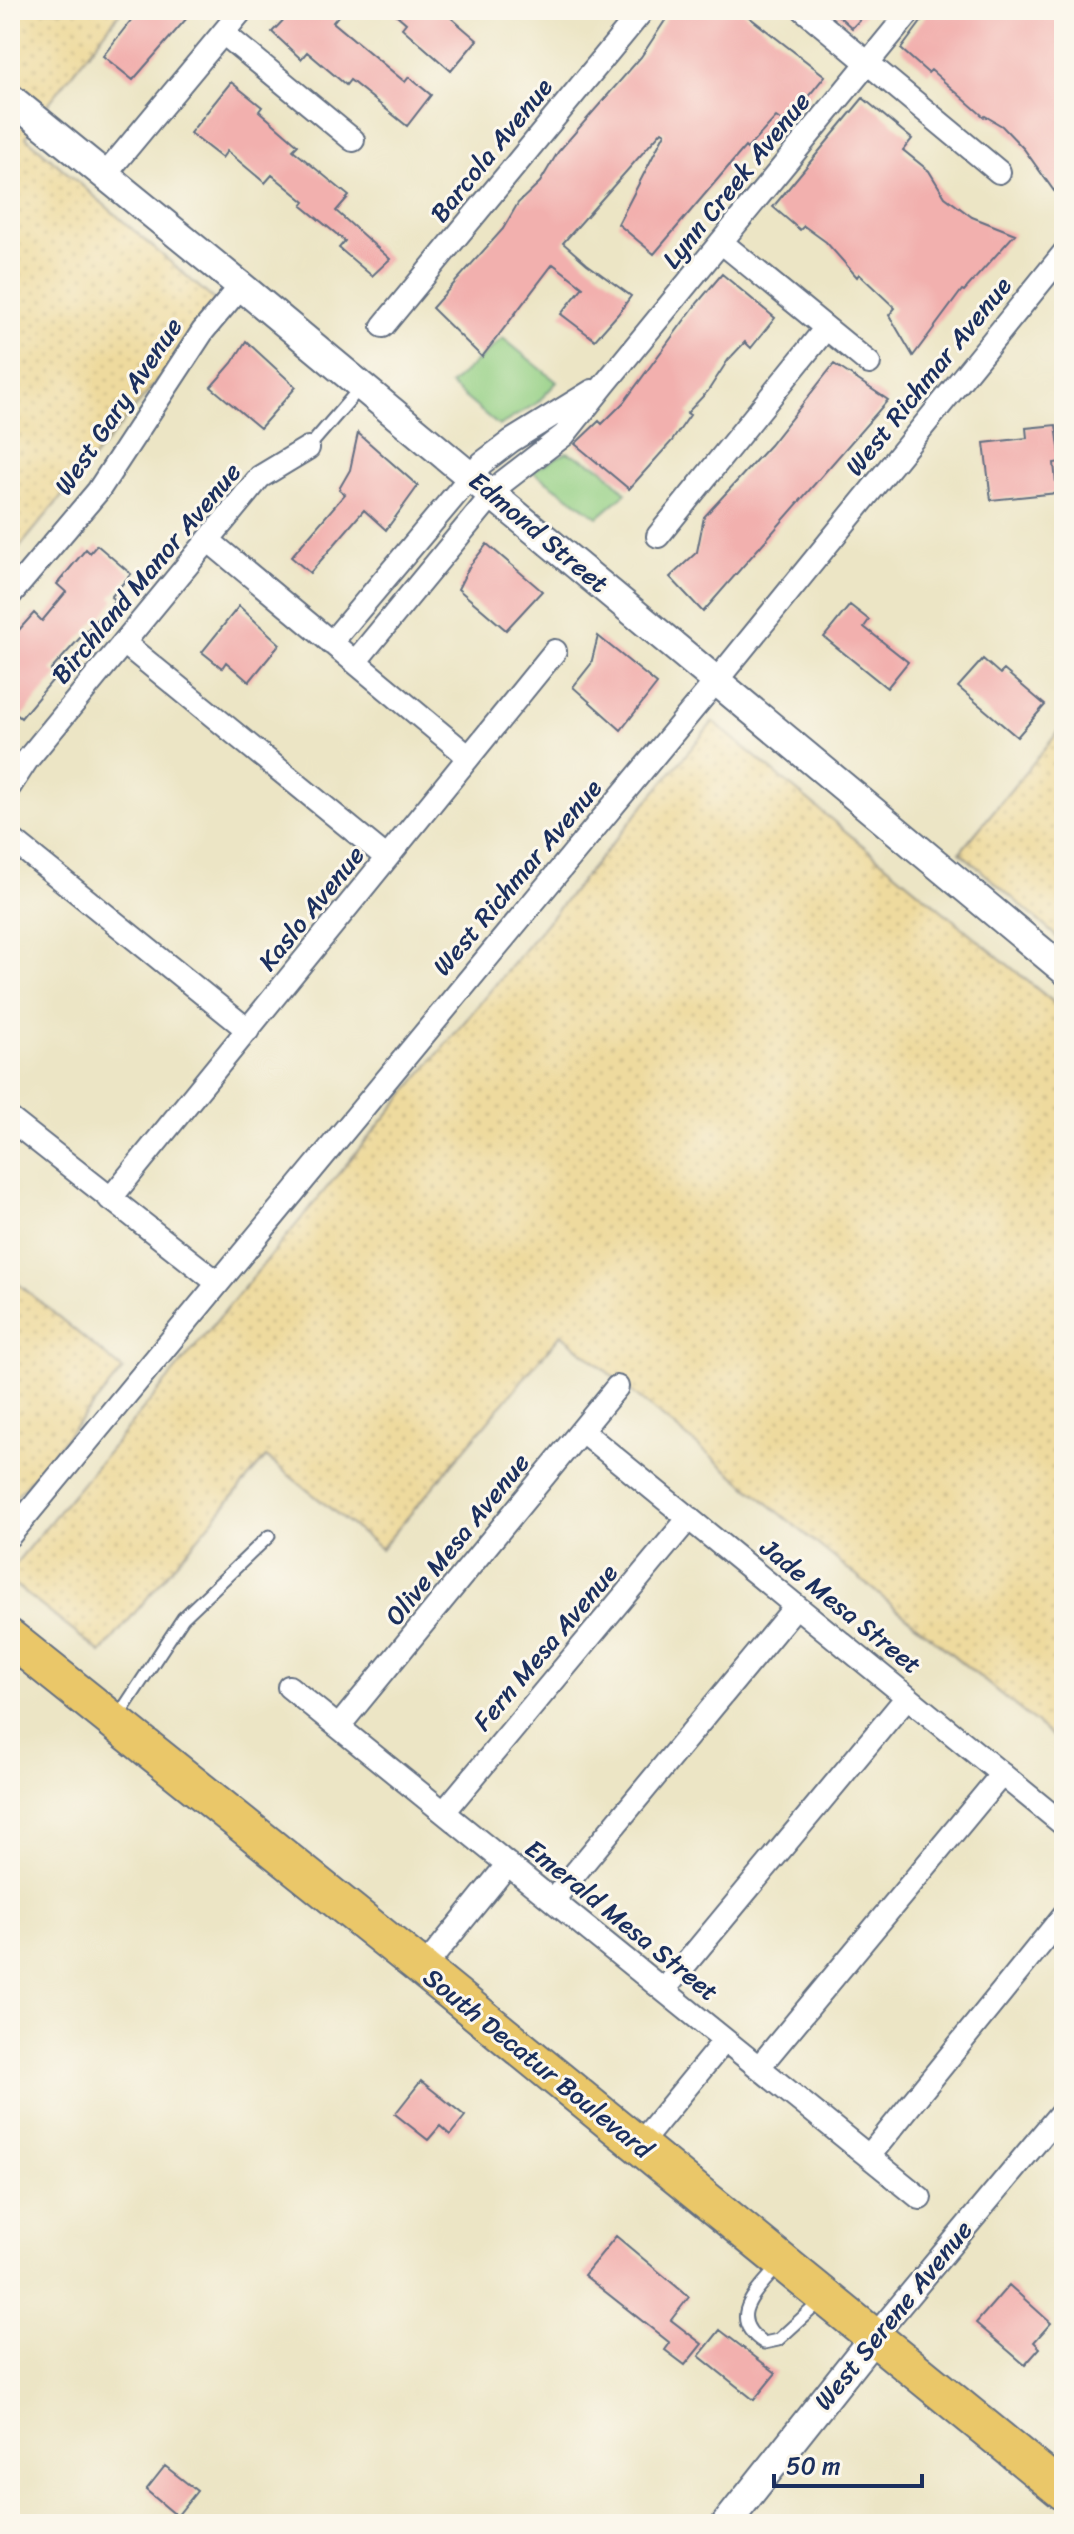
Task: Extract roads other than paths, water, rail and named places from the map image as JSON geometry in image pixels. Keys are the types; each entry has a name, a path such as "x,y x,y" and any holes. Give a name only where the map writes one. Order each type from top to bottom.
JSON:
{"main road":[{"name":"South Decatur Boulevard","path":"10,1638 423,1969 1064,2492"}],"street":[{"path":"105,175 242,10"},
{"name":"Barcola Avenue","path":"383,326 643,10"},
{"path":"804,10 999,172"},
{"name":"Lynn Creek Avenue","path":"355,662 492,494 604,385 911,10"},
{"path":"223,33 353,140"},
{"name":"Edmond Street","path":"10,98 1064,970"},
{"path":"721,242 869,363"},
{"name":"West Richmar Avenue","path":"10,1535 717,680 1064,253"},
{"name":"West Gary Avenue","path":"10,595 98,491 203,331 241,286"},
{"path":"658,536 826,328"},
{"name":"Lynn Creek Avenue","path":"331,643 491,455 559,426"},
{"name":"Birchland Manor Avenue","path":"10,786 27,760 260,477 308,448"},
{"path":"208,540 469,757"},
{"path":"124,643 387,858"},
{"name":"Kaslo Avenue","path":"110,1199 555,651"},
{"path":"10,838 248,1030"},
{"path":"10,1119 218,1283"},
{"name":"Olive Mesa Avenue","path":"339,1726 617,1387"},
{"name":"Jade Mesa Street","path":"582,1431 1064,1825"},
{"name":"Fern Mesa Avenue","path":"444,1812 689,1518"},
{"path":"553,1900 796,1606"},
{"name":"Emerald Mesa Street","path":"289,1687 920,2198"},
{"path":"664,1990 907,1697"},
{"path":"759,2067 1002,1774"},
{"path":"423,1969 508,1864"},
{"path":"869,2156 1064,1915"},
{"path":"639,2145 725,2040"},
{"name":"West Serene Avenue","path":"726,2524 874,2337 1064,2109"}],"lane":[{"path":"308,448 361,386"},
{"path":"372,594 395,613"},
{"path":"114,1722 183,1618 269,1536"},
{"path":"782,2262 745,2309 744,2322 753,2335 764,2343 778,2340 825,2297"}]}
